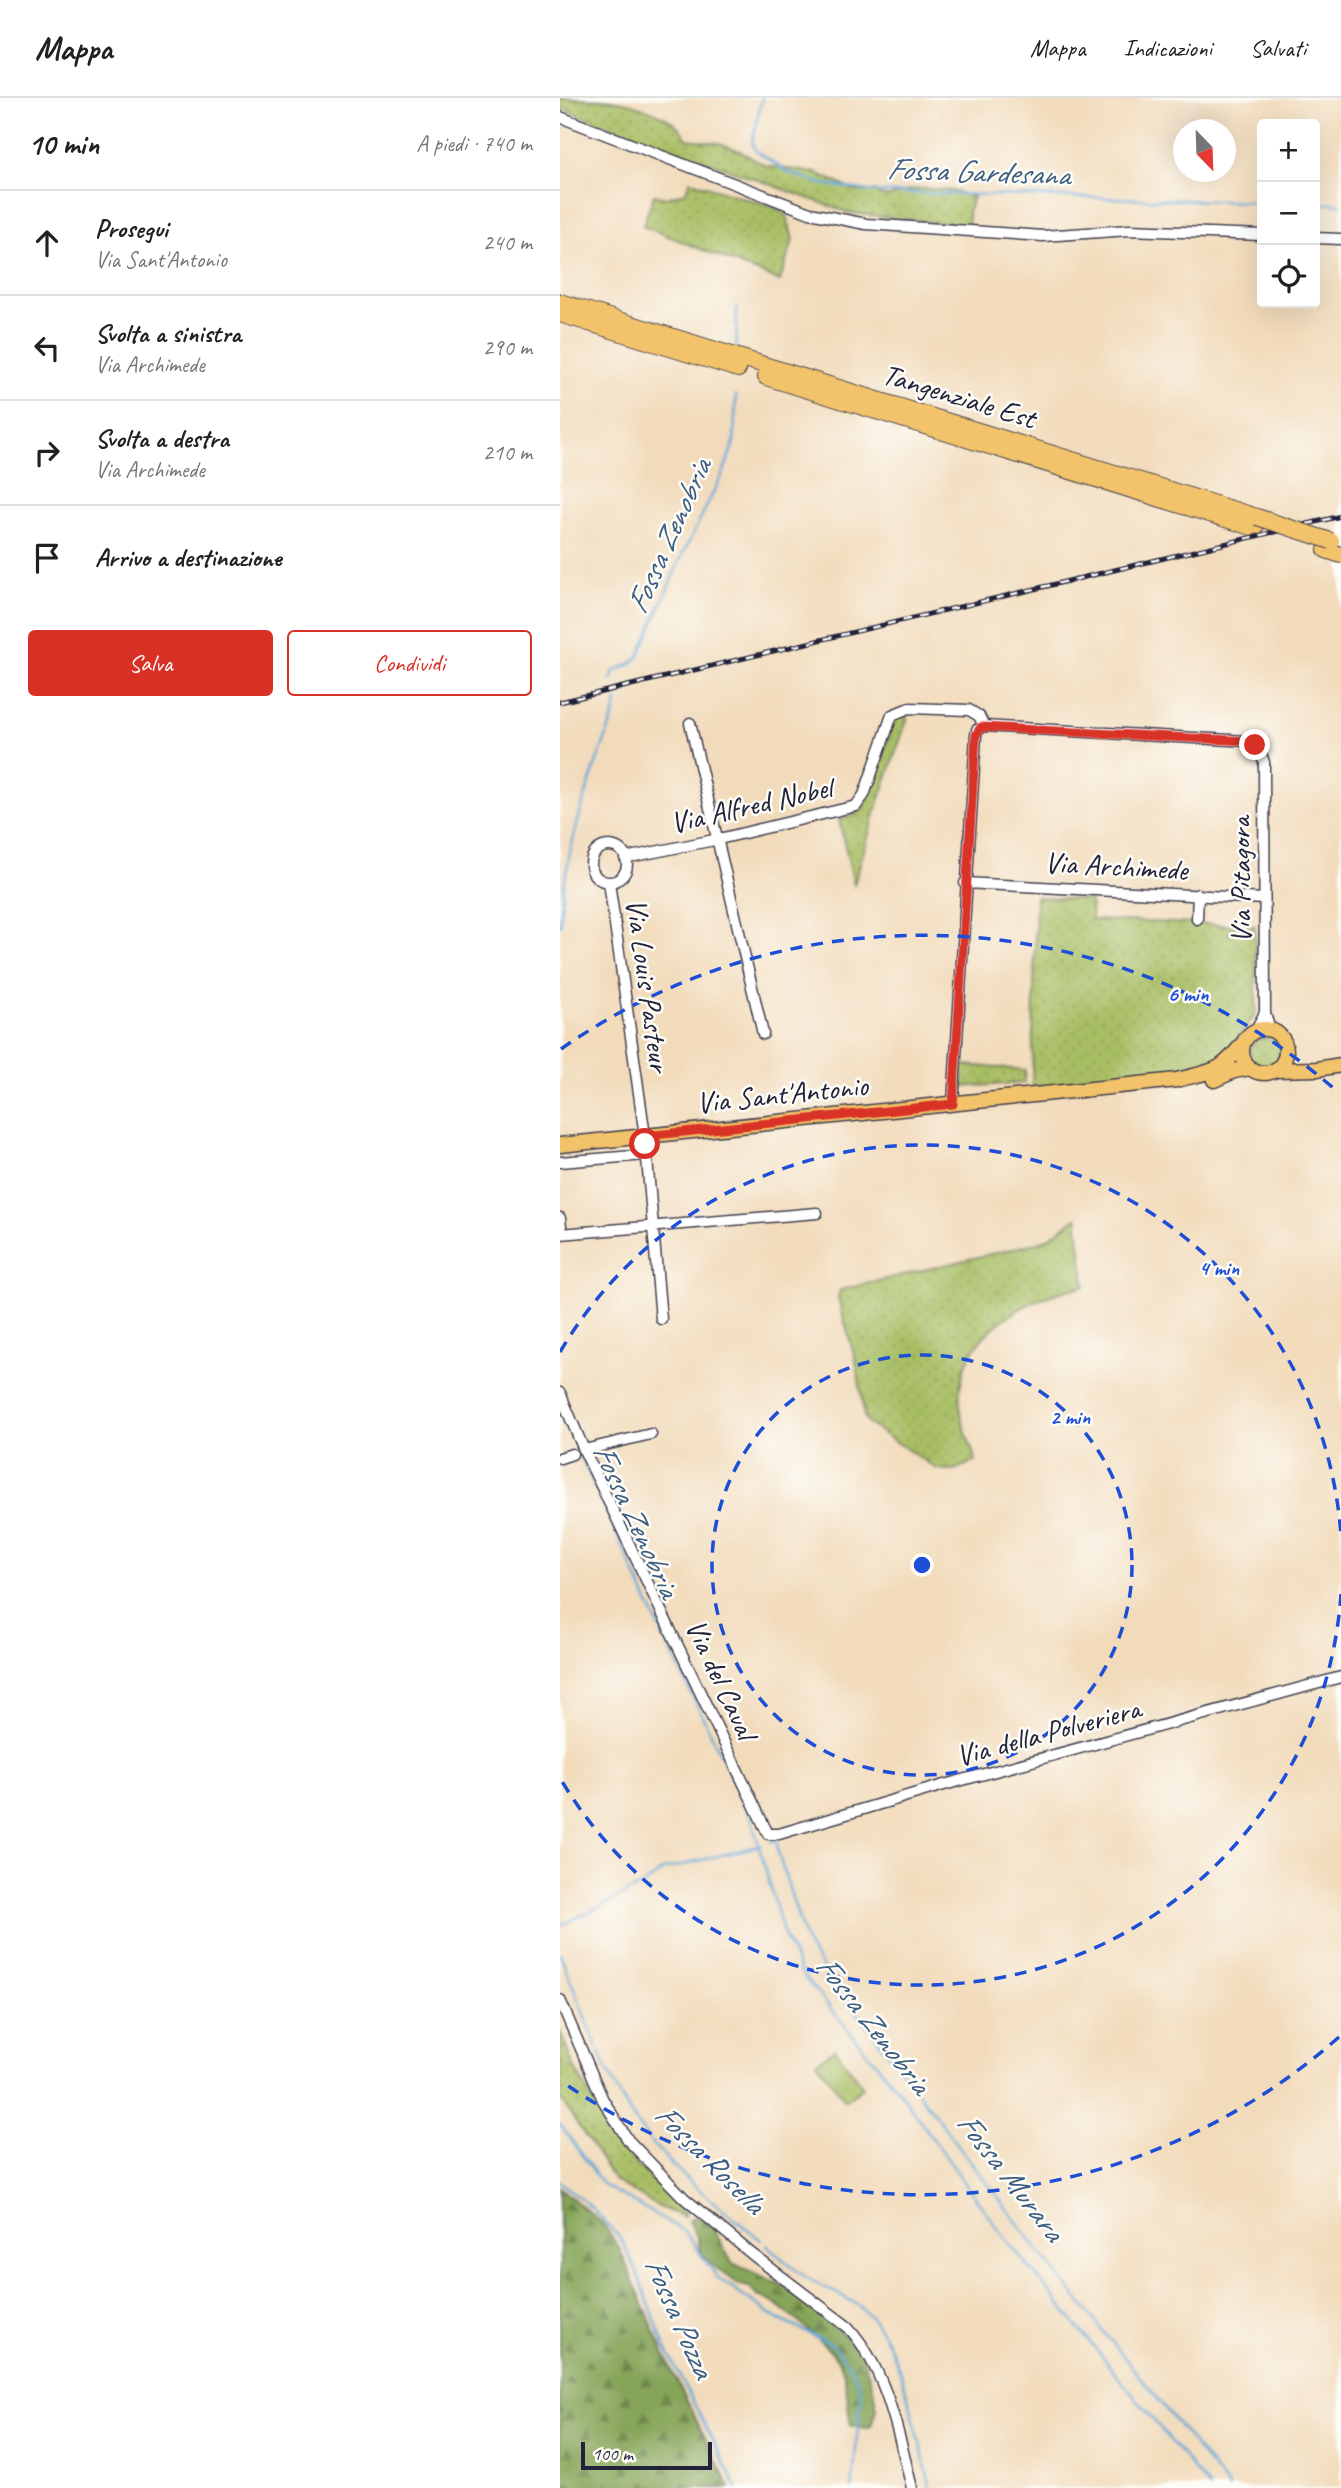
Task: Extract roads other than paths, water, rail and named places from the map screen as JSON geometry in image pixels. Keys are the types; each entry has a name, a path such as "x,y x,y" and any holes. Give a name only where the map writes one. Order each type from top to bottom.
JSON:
{"highway":[{"name":"Tangenziale Est","path":"560,302 1335,548"},
{"name":"Tangenziale Est","path":"560,314 1256,522"}],"main road":[{"path":"1250,1069 1243,1059 1249,1037 1264,1029 1274,1032"},
{"name":"Via Sant'Antonio","path":"1274,1032 1298,1060 1340,1065"},
{"name":"Via Sant'Antonio","path":"560,1145 1177,1080 1213,1072 1226,1065 1249,1037"},
{"path":"1275,1070 1283,1062 1284,1043"},
{"name":"Via Sant'Antonio","path":"1177,1080 1201,1082 1214,1080 1234,1071 1250,1069 1265,1073 1340,1065"}],"street":[{"path":"560,117 810,213 866,224 1043,236 1129,230 1257,236"},
{"path":"1320,238 1341,239"},
{"name":"Via Alfred Nobel","path":"625,858 719,839 856,806 864,795 892,715 903,709 969,710 979,716 984,726"},
{"path":"690,723 763,1034"},
{"path":"953,1104 976,735 984,726"},
{"name":"Via Pitagora","path":"984,726 1247,741 1259,749 1264,762 1265,1013 1269,1027 1274,1032"},
{"path":"606,846 618,849 625,858 626,869 623,874 609,882 598,878 591,869 592,857 600,848 606,846"},
{"name":"Via Louis Pasteur","path":"609,882 645,1136 661,1319"},
{"name":"Via Archimede","path":"965,883 1264,899"},
{"path":"1197,919 1198,894"},
{"name":"Via Pitagora","path":"1249,1037 1265,1013"},
{"path":"560,1162 646,1155"},
{"path":"560,1217 561,1234 817,1213"},
{"name":"Via del Caval","path":"560,1393 584,1450 768,1834"},
{"path":"584,1450 651,1434"},
{"path":"560,1458 572,1454"},
{"name":"Via della Polveriera","path":"768,1834 779,1834 1341,1677"},
{"path":"560,2000 603,2100 628,2140 684,2198 753,2255 848,2327 860,2340 880,2380 912,2488"}],"waterway":[{"name":"Fossa Gardesana","path":"762,98 752,143 755,150 789,173 823,184 875,192 1257,202"},
{"name":"Fossa Gardesana","path":"1320,203 1341,204"},
{"name":"Fossa Zenobria","path":"736,346 737,306"},
{"name":"Fossa Zenobria","path":"611,680 614,671 630,664 639,656 679,562 724,471 734,442 736,395"},
{"name":"Fossa Zenobria","path":"560,925 564,884 577,825 617,701"},
{"name":"Fossa Zenobria","path":"560,1411 751,1817 783,1932 801,1973 899,2091 998,2229 1209,2488"},
{"name":"Fossa Murara","path":"771,1842 777,1840 778,1853 806,1942 813,1955 1039,2251 1229,2488"},
{"name":"Fossa Murara","path":"562,1925 645,1884 663,1870 761,1845"},
{"name":"Fossa Rosella","path":"560,1919 560,1926"},
{"name":"Fossa Rosella","path":"560,1954 605,2065 639,2126 681,2173 761,2240"},
{"path":"560,2124 603,2185 684,2231 718,2278 778,2319 833,2345 858,2381 861,2398 852,2488"},
{"name":"Fossa Pozza","path":"560,2182 592,2208 621,2239 636,2269 665,2347 737,2488"},
{"name":"Fossa Rosella","path":"767,2245 803,2275 861,2308 875,2323 898,2366 931,2488"}],"railway":[{"path":"560,702 1341,516"}]}
